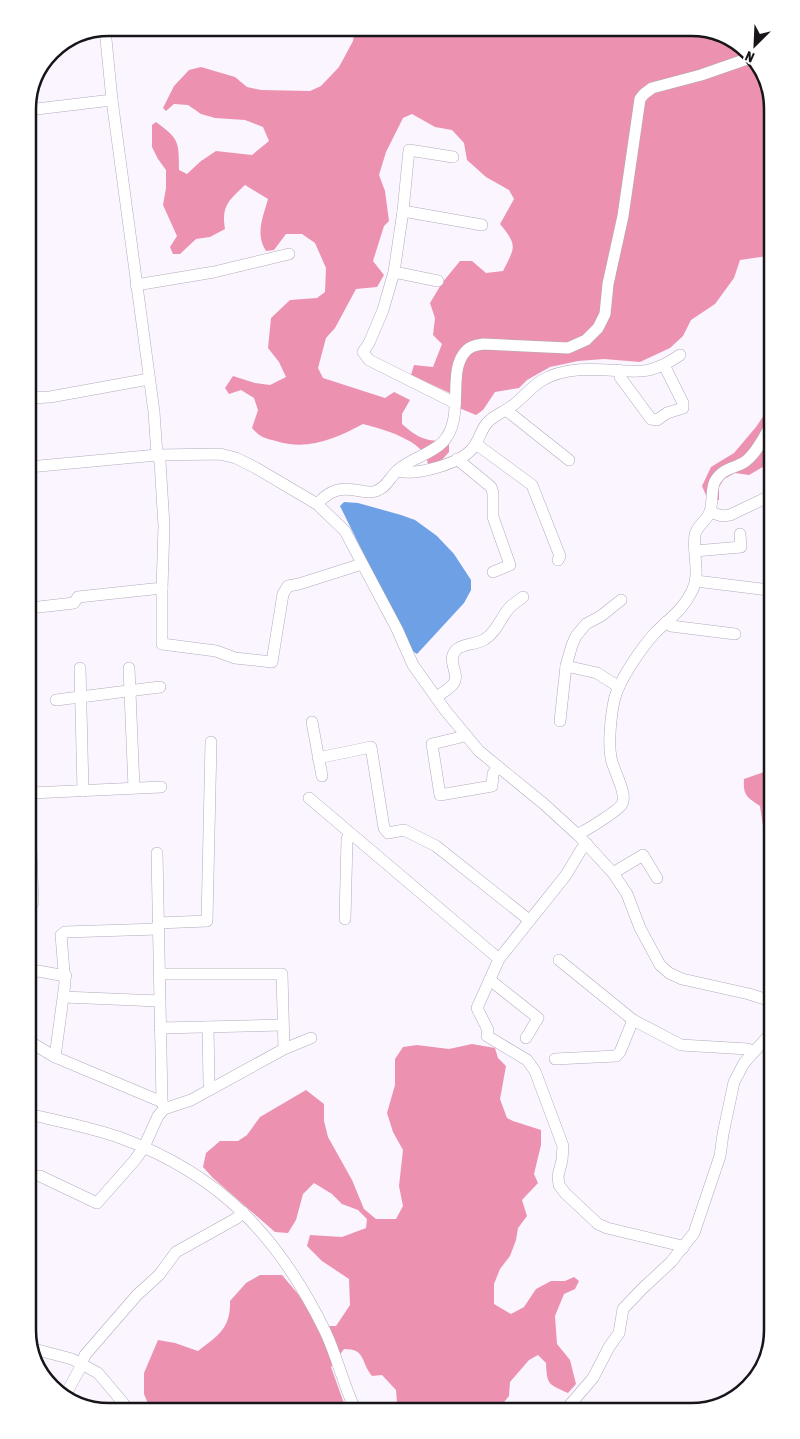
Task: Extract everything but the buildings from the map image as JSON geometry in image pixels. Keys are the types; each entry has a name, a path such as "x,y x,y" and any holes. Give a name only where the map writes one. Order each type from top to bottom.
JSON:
{"street":[{"path":"106,36 112,100 150,379 157,455 160,461 164,526 162,644 216,651 235,658 272,662 283,594 288,586 362,564"},
{"path":"317,504 325,495 337,489 378,491 406,464 426,455 443,441 454,420 459,366 466,351 473,346 483,344 568,348 586,340 598,328 605,314 608,284 624,207 640,99 652,88 730,65"},
{"path":"36,109 112,100"},
{"path":"453,157 409,150 394,272 383,310 369,343 362,352 369,360 455,403"},
{"path":"403,211 482,226"},
{"path":"136,285 214,272 289,254"},
{"path":"394,272 438,281"},
{"path":"397,471 430,470 470,452 487,423 541,382 555,376 568,371 586,369 648,370 664,365 680,355"},
{"path":"619,370 620,377 651,419 657,420 667,413 683,408 683,403 664,365"},
{"path":"36,398 50,397 150,379"},
{"path":"506,410 569,460"},
{"path":"683,1248 678,1245 607,1228 598,1224 559,1185 558,1176 562,1160 562,1146 535,1071 528,1060 487,1036 488,1030 477,1008 499,959 566,875 581,850 582,832 623,803 624,794 611,757 610,744 614,704 619,686 642,648 666,622 679,612 693,590 696,581 695,533 710,512 715,482 727,468 738,467 747,460 755,452 764,437"},
{"path":"476,444 532,485 560,556 558,560"},
{"path":"36,466 157,455 220,454 236,458 256,468 317,504 345,531 397,629 413,664 436,697 479,751 538,799 583,840 613,873 627,894 650,950 660,965 669,973 682,979 764,999"},
{"path":"457,459 491,487 493,493 493,517 510,565 493,572"},
{"path":"710,512 722,516 730,515 764,499"},
{"path":"695,551 741,547 740,534"},
{"path":"696,581 764,589"},
{"path":"36,607 74,603 78,597 162,588"},
{"path":"436,697 455,682 456,677 452,663 453,654 458,648 485,639 491,634 510,606 523,597"},
{"path":"560,721 566,666 576,636 586,624 601,616 621,600"},
{"path":"666,622 671,626 735,634"},
{"path":"566,666 597,673 619,686"},
{"path":"80,668 83,790"},
{"path":"129,668 134,788"},
{"path":"56,700 160,687"},
{"path":"312,722 322,776"},
{"path":"465,734 461,737 432,744 440,795 492,786 493,774 497,767"},
{"path":"55,1057 66,976 61,935 65,932 207,921 211,742"},
{"path":"318,758 371,747 384,828 388,833 404,830 436,846 529,920"},
{"path":"36,793 161,787"},
{"path":"308,798 499,959"},
{"path":"345,919 347,840 349,832"},
{"path":"40,1176 97,1203 144,1147 163,1105 159,1001 157,853"},
{"path":"613,873 644,855 657,878"},
{"path":"559,960 633,1020 681,1045 748,1049 752,1054"},
{"path":"36,971 66,976"},
{"path":"160,974 282,974 284,1049"},
{"path":"490,980 538,1018 526,1038"},
{"path":"64,997 159,1001"},
{"path":"555,1059 616,1056 620,1052 633,1020"},
{"path":"160,1028 282,1025"},
{"path":"208,1027 209,1084 211,1089"},
{"path":"36,1045 55,1057 163,1105 191,1100 284,1049 311,1038"},
{"path":"571,1403 593,1378 609,1347 619,1333 624,1309 629,1301 671,1262 694,1233 720,1156 734,1082 740,1069 764,1041"},
{"path":"36,1116 96,1131 144,1147 207,1181 242,1212 272,1244 290,1268 325,1331 342,1371 352,1403"},
{"path":"69,1390 85,1355 137,1295 159,1275 176,1252 237,1218 242,1212"},
{"path":"40,1351 81,1362 98,1373 123,1403"}],"shaded area":[{"path":"354,36 696,36 723,44 730,48 730,70 752,70 762,95 764,109 764,256 740,260 734,278 715,304 691,320 683,336 670,348 640,362 604,359 578,361 550,367 527,380 519,388 495,392 483,410 476,415 459,408 452,394 411,375 414,365 433,367 442,344 433,335 435,318 430,303 442,283 460,261 472,261 486,273 503,271 513,247 510,237 500,224 514,199 509,190 486,177 467,160 464,143 452,130 435,127 412,114 403,118 386,152 379,175 385,191 389,221 384,226 373,261 384,275 377,287 356,289 335,328 326,338 318,368 323,378 385,398 394,392 410,400 402,414 402,424 423,438 449,442 449,452 441,461 428,464 419,448 411,442 381,429 363,424 331,439 310,444 287,444 262,437 252,428 258,410 254,398 241,390 229,394 225,388 233,376 255,383 270,385 286,377 279,362 268,348 271,318 290,300 317,298 325,292 326,268 315,243 302,234 286,234 274,250 266,251 260,232 268,199 245,185 225,209 225,229 210,237 196,239 180,254 173,254 170,247 177,236 163,205 166,188 166,170 152,147 152,125 156,122 173,137 178,147 179,170 187,174 216,151 252,155 269,141 263,127 245,120 215,118 201,114 188,105 174,104 166,111 163,108 174,86 189,70 201,67 235,77 247,87 261,90 310,91 321,86 339,67"},
{"path":"764,415 764,466 749,475 735,473 724,479 719,487 719,500 708,500 702,486 711,467 734,453"},
{"path":"764,772 764,827 760,806 745,793 744,779"},
{"path":"472,1044 495,1048 498,1058 506,1066 500,1099 507,1118 541,1130 541,1145 534,1174 538,1183 522,1200 527,1216 518,1228 510,1256 500,1269 494,1284 494,1304 511,1314 524,1307 536,1289 551,1281 565,1281 574,1277 579,1281 575,1289 564,1294 555,1316 557,1344 570,1360 576,1384 568,1393 550,1383 547,1376 546,1363 538,1355 529,1360 510,1382 509,1396 503,1403 397,1403 396,1390 382,1375 372,1376 362,1357 356,1351 344,1349 331,1367 344,1403 148,1403 144,1394 144,1373 158,1340 175,1343 198,1351 212,1341 226,1325 230,1301 246,1283 260,1275 282,1275 298,1294 319,1326 336,1326 350,1305 349,1279 322,1261 307,1246 310,1235 342,1237 366,1228 367,1219 358,1210 342,1204 332,1194 314,1183 303,1194 296,1220 288,1233 275,1232 203,1167 206,1153 220,1141 238,1141 247,1135 260,1117 306,1090 324,1104 324,1121 328,1137 352,1180 364,1209 376,1219 396,1219 403,1206 399,1186 403,1150 393,1132 387,1113 395,1085 395,1059 403,1047 417,1045 449,1049"}],"water":[{"path":"344,502 358,503 415,520 437,536 454,554 471,580 471,590 464,603 417,654 411,650 340,506"}]}
